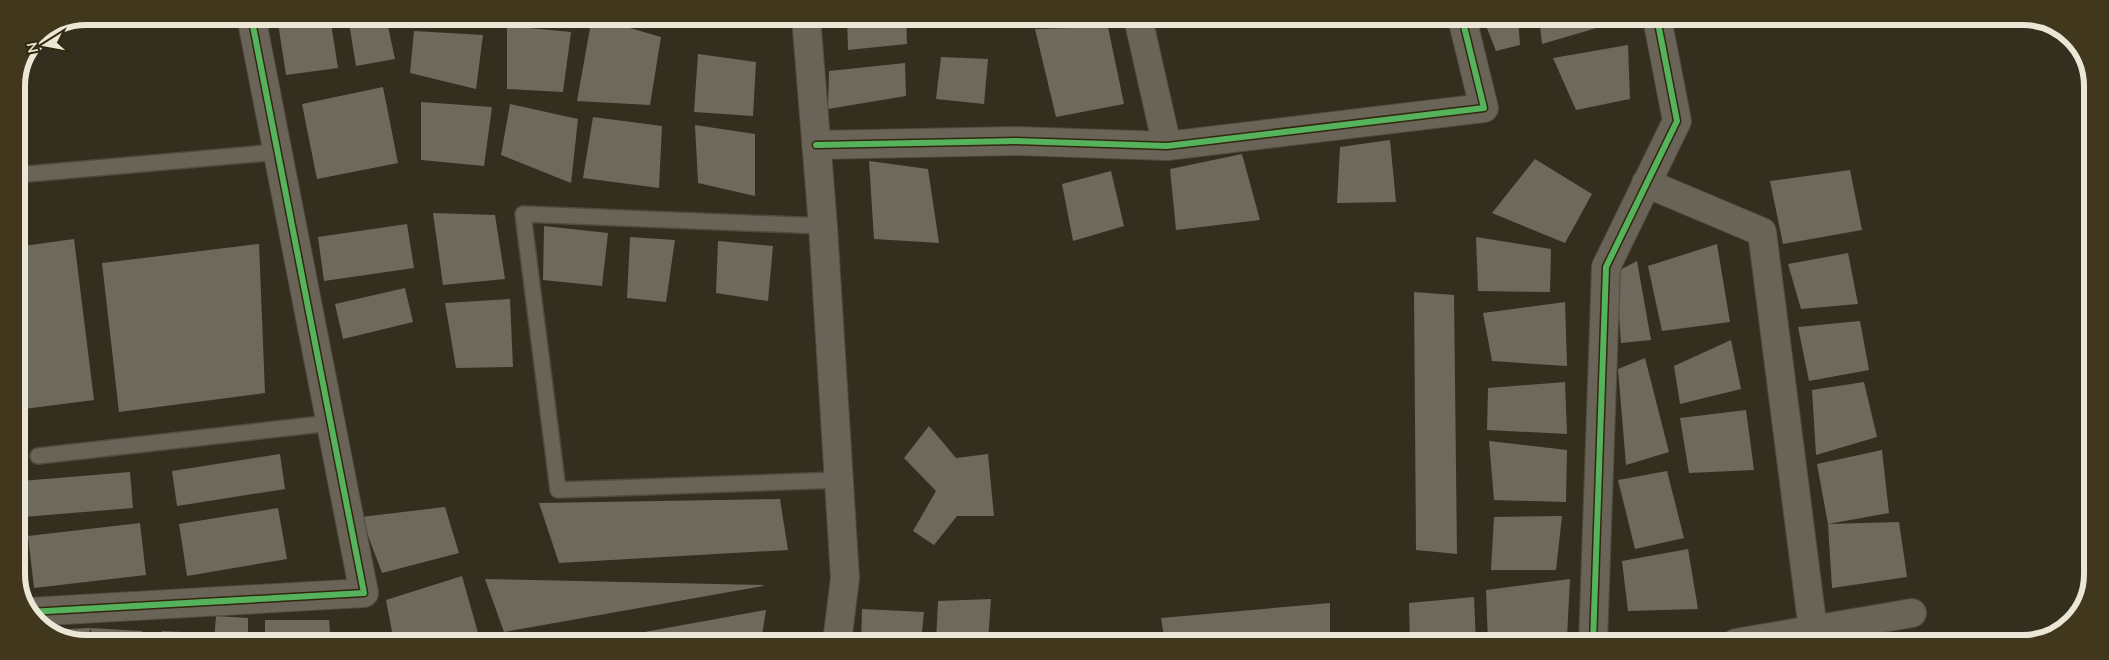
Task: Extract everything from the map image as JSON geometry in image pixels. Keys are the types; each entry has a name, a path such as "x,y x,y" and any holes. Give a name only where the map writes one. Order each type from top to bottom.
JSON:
{"street":[{"path":"38,611 364,593 253,25"},
{"path":"807,25 823,226 839,480 844,578 838,635"},
{"path":"1140,25 1167,146"},
{"path":"816,145 1016,141 1167,146 1484,108 1464,25"},
{"path":"1593,635 1606,267 1677,122 1658,25"},
{"path":"1646,183 1762,232 1813,630"},
{"path":"1783,635 1912,613"}],"lane":[{"path":"25,174 278,152"},
{"path":"823,226 523,214 558,490 839,480"},
{"path":"38,456 331,422"}],"building":[{"path":"278,25 331,25 338,68 286,75"},
{"path":"349,25 388,25 395,59 356,66"},
{"path":"591,25 620,25 661,37 650,105 577,101"},
{"path":"847,25 906,25 907,44 848,50"},
{"path":"1486,25 1519,25 1520,45 1496,51"},
{"path":"1540,25 1607,25 1542,44"},
{"path":"507,26 571,32 563,92 507,89"},
{"path":"1108,27 1124,104 1056,117 1035,29"},
{"path":"414,31 483,35 476,89 410,73"},
{"path":"1628,45 1630,99 1576,110 1553,58"},
{"path":"698,54 756,62 753,116 694,112"},
{"path":"941,57 988,59 984,104 936,99"},
{"path":"905,63 906,96 828,109 829,71"},
{"path":"383,87 398,163 317,179 302,104"},
{"path":"421,102 492,107 484,166 421,160"},
{"path":"510,104 578,119 571,183 501,155"},
{"path":"593,117 662,126 659,188 583,178"},
{"path":"695,125 755,134 755,196 698,183"},
{"path":"1390,140 1396,202 1337,203 1340,147"},
{"path":"1242,154 1260,220 1176,230 1170,169"},
{"path":"1535,159 1592,194 1565,243 1492,213"},
{"path":"869,161 928,169 939,243 874,239"},
{"path":"1850,170 1862,230 1783,244 1770,181"},
{"path":"1111,171 1124,226 1073,241 1062,184"},
{"path":"433,213 495,215 505,279 443,285"},
{"path":"407,224 414,268 324,281 318,237"},
{"path":"544,226 608,233 602,286 543,280"},
{"path":"630,237 675,240 666,302 627,298"},
{"path":"1476,237 1551,249 1550,292 1478,291"},
{"path":"74,239 94,400 25,409 25,246"},
{"path":"718,241 773,246 768,301 716,293"},
{"path":"259,244 265,393 119,412 102,263"},
{"path":"1717,244 1730,322 1662,331 1648,266"},
{"path":"1848,253 1858,304 1801,309 1788,264"},
{"path":"1637,261 1651,340 1621,343 1616,272"},
{"path":"405,288 413,322 343,339 335,304"},
{"path":"1414,292 1454,295 1457,554 1416,550"},
{"path":"510,299 513,367 456,368 445,303"},
{"path":"1565,302 1567,366 1492,361 1483,313"},
{"path":"1860,321 1869,370 1809,381 1798,327"},
{"path":"1731,340 1741,389 1680,404 1674,366"},
{"path":"1645,358 1669,452 1626,465 1618,369"},
{"path":"1565,382 1567,434 1487,430 1488,388"},
{"path":"1864,382 1877,437 1816,455 1812,390"},
{"path":"1746,410 1754,470 1689,473 1680,418"},
{"path":"929,426 956,458 988,454 994,516 957,516 934,545 913,531 936,491 904,458"},
{"path":"1489,441 1567,450 1566,502 1494,500"},
{"path":"1882,450 1889,513 1828,524 1817,464"},
{"path":"280,454 285,489 177,506 172,471"},
{"path":"1667,471 1684,538 1635,549 1618,480"},
{"path":"130,472 133,508 25,517 25,481"},
{"path":"780,499 788,550 559,563 539,503"},
{"path":"445,507 459,553 382,573 361,517"},
{"path":"278,508 287,559 187,576 179,524"},
{"path":"1562,516 1556,570 1491,570 1494,517"},
{"path":"1899,522 1907,577 1832,588 1828,524"},
{"path":"140,523 146,575 34,588 28,536"},
{"path":"1688,549 1698,609 1628,611 1622,561"},
{"path":"462,576 479,635 393,635 386,600"},
{"path":"485,579 763,585 763,586 504,632"},
{"path":"1570,579 1567,635 1488,635 1486,590"},
{"path":"1474,597 1476,635 1410,635 1409,603"},
{"path":"991,599 988,635 936,635 938,601"},
{"path":"1330,603 1330,635 1164,635 1161,618"},
{"path":"862,609 924,612 922,635 861,635"},
{"path":"766,610 762,635 628,635"},
{"path":"216,616 248,618 248,635 214,635"},
{"path":"265,620 329,620 330,635 265,635"},
{"path":"90,628 89,635 70,633 60,629"},
{"path":"90,628 142,631 142,635 92,635"},
{"path":"162,631 202,633 202,635 162,635"}],"cycle path":[{"path":"38,611 364,593 253,25"},
{"path":"816,145 1016,141 1167,146 1484,108 1464,25"},
{"path":"1593,635 1606,267 1677,121 1658,25"}]}
